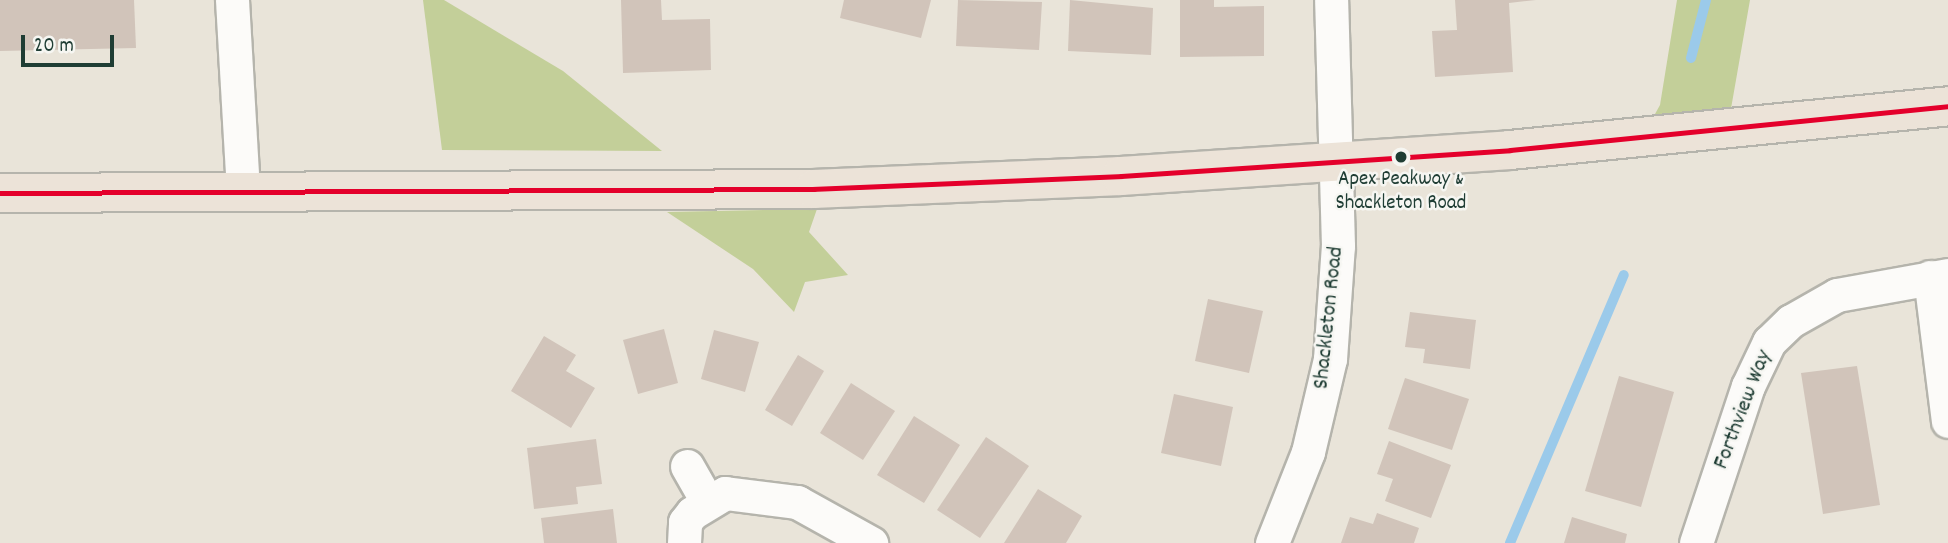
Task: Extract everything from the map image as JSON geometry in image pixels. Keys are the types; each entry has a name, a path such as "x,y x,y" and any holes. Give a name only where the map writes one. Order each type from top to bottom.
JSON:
{"main road":[{"path":"0,193 814,189 1335,162 1647,138 1948,106"}],"street":[{"path":"232,0 243,190"},
{"name":"Shackleton Road","path":"1272,543 1308,452 1330,359 1338,246 1331,0"},
{"path":"1939,276 1948,421"},
{"name":"Forthview Way","path":"1696,543 1748,386 1769,342 1820,302 1861,288 1939,276"},
{"path":"688,466 707,501"},
{"path":"684,543 685,522 707,501 725,493 797,502 871,543"}],"green space":[{"path":"423,0 444,0 563,71 662,151 442,150"},
{"path":"1677,0 1750,0 1729,120 1650,123 1660,105"},
{"path":"817,209 809,232 848,275 805,282 794,312 753,269 667,212"}],"building":[{"path":"0,0 134,0 136,48 0,51"},
{"path":"621,0 661,0 662,20 710,19 711,70 623,73"},
{"path":"844,0 931,0 921,38 840,18"},
{"path":"958,0 1042,2 1039,50 956,46"},
{"path":"1070,0 1153,8 1151,55 1068,51"},
{"path":"1180,0 1214,0 1214,7 1264,6 1264,56 1180,57"},
{"path":"1455,0 1536,0 1509,3 1513,72 1435,77 1432,31 1457,30"},
{"path":"1208,299 1263,311 1249,373 1195,361"},
{"path":"1410,312 1476,320 1470,369 1423,363 1425,349 1405,347"},
{"path":"664,329 678,383 638,394 623,340"},
{"path":"714,330 759,342 745,392 701,379"},
{"path":"544,336 576,355 566,371 595,388 571,428 511,391"},
{"path":"798,355 824,371 792,426 765,410"},
{"path":"1857,366 1880,505 1823,514 1801,373"},
{"path":"1619,376 1674,392 1641,507 1585,491"},
{"path":"1405,378 1469,399 1452,450 1388,429"},
{"path":"851,383 895,411 863,460 820,433"},
{"path":"1174,394 1233,407 1221,466 1161,453"},
{"path":"914,416 960,445 924,503 877,475"},
{"path":"986,437 1029,466 980,538 937,510"},
{"path":"596,439 602,484 576,487 578,504 534,509 527,448"},
{"path":"1389,441 1451,465 1431,518 1385,501 1393,479 1377,474"},
{"path":"1038,489 1082,516 1066,543 1004,543"},
{"path":"613,509 617,543 544,543 541,518"},
{"path":"1377,513 1419,528 1414,543 1341,543 1350,517 1373,524"},
{"path":"1572,517 1627,534 1625,543 1564,543"}],"waterway":[{"path":"1691,58 1706,0"},
{"path":"1510,543 1624,275"}],"transit line":[{"path":"0,193 814,189 1121,176 1510,150 1948,106"}],"place":[{"name":"Apex Peakway & Shackleton Road","path":"1401,157"}]}
